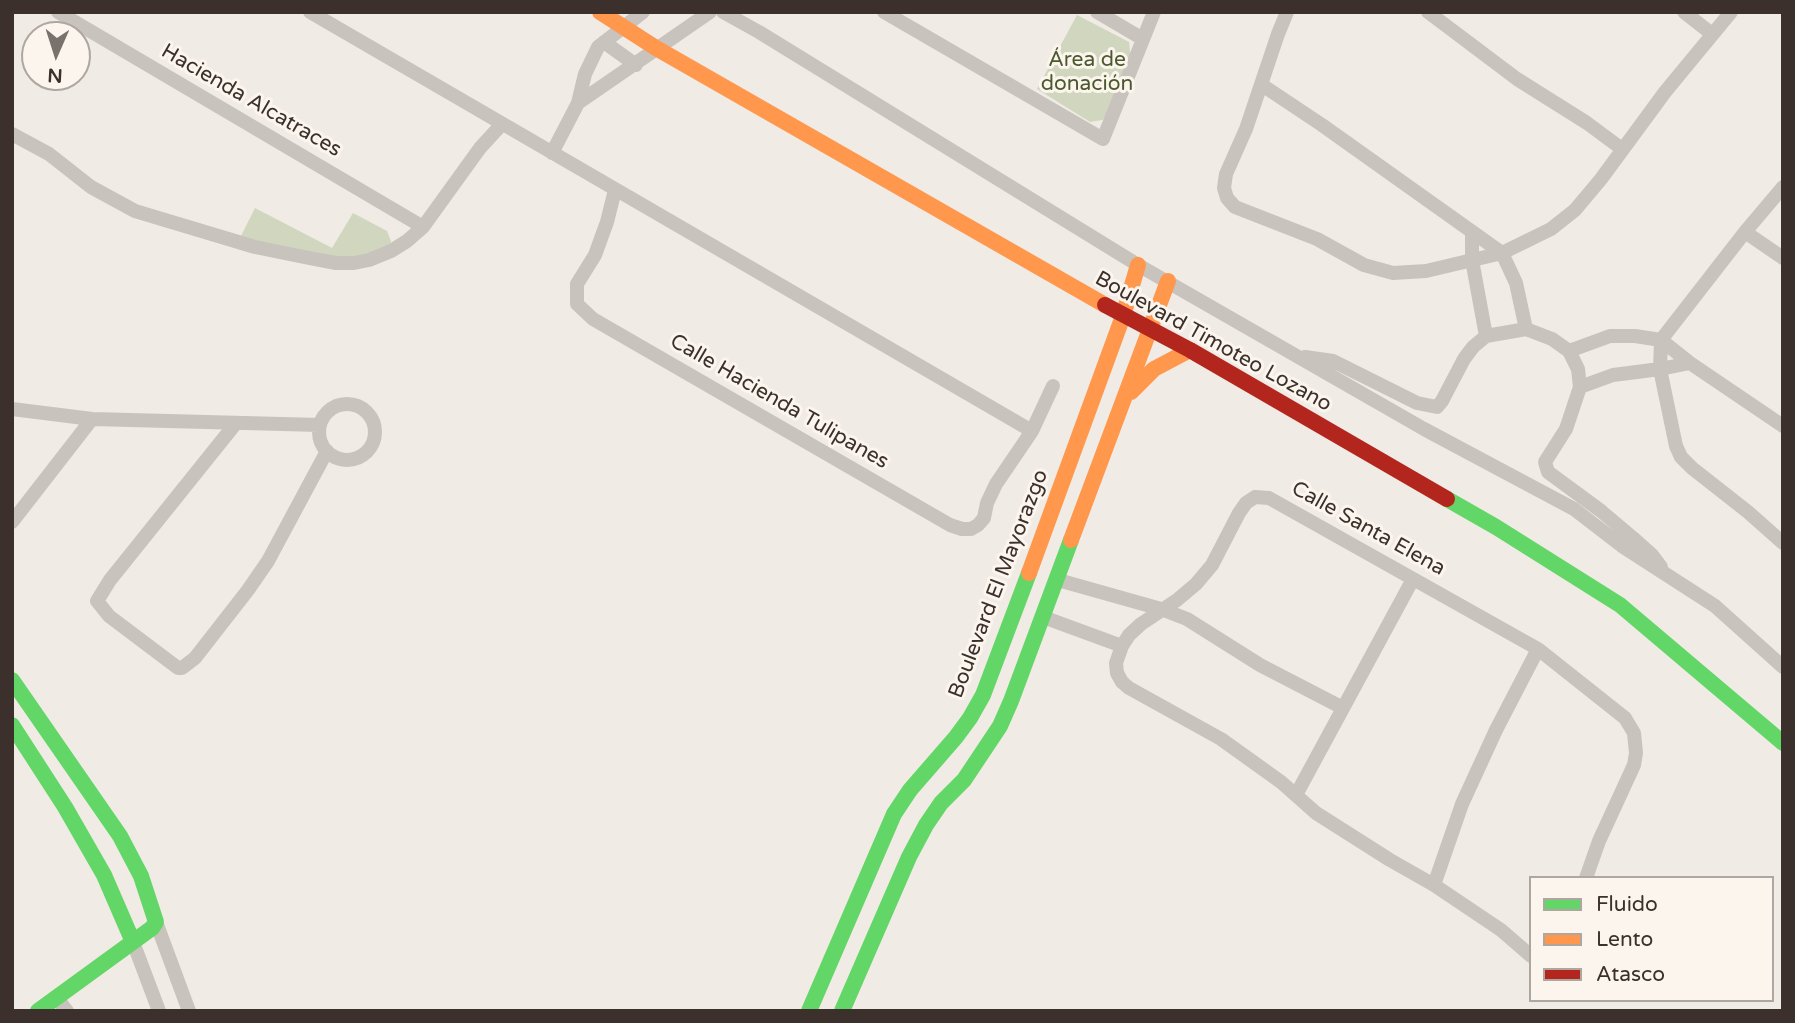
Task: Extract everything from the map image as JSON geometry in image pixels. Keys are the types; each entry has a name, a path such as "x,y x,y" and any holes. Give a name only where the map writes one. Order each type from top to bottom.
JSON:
{"street":[{"name":"Hacienda Alcatraces","path":"58,12 423,227"},
{"path":"310,12 1032,431"},
{"name":"Boulevard Timoteo Lozano","path":"600,12 656,48 1123,316 1190,350 1496,527 1620,605 1783,743"},
{"path":"552,153 578,103 583,81 598,47 643,12"},
{"path":"578,103 710,12"},
{"name":"Boulevard Timoteo Lozano","path":"723,12 1138,265 1424,429 1574,509 1622,546 1715,607 1783,667"},
{"path":"884,12 1103,139 1154,12"},
{"path":"1097,12 1143,38"},
{"path":"1287,12 1246,129 1226,174 1224,188 1227,198 1235,207 1317,239 1364,265 1393,274 1426,271 1502,253 1551,229 1575,210 1601,179 1665,92 1731,12"},
{"path":"1428,12 1517,79 1587,123 1622,149"},
{"path":"1684,12 1713,34"},
{"path":"604,42 636,65"},
{"path":"1262,85 1502,253 1516,283 1526,330"},
{"path":"12,134 49,154 91,187 135,211 255,247 309,258 354,263 391,251 423,227 480,148 502,124"},
{"path":"1783,187 1661,340 1660,369 1676,446 1681,457 1783,543"},
{"name":"Calle Hacienda Tulipanes","path":"615,190 595,255 577,284 577,304 593,319 950,525 971,529 984,518 987,503 996,484 1032,431 1054,386"},
{"path":"1472,232 1472,260 1486,336"},
{"path":"1745,232 1783,258"},
{"name":"Boulevard El Mayorazgo","path":"808,1011 894,814 910,790 970,718 992,674 1123,316 1138,265"},
{"path":"842,1011 891,895 920,835 941,803 981,758 1012,701 1168,281"},
{"path":"1297,356 1333,361 1417,402 1437,407 1443,401 1464,359 1486,336 1526,330 1552,338 1569,351 1578,369 1580,387 1566,429 1545,462 1548,472 1601,511 1653,555 1665,574"},
{"path":"1569,351 1610,336 1661,340 1783,426"},
{"path":"1126,398 1154,369 1190,350"},
{"path":"1580,387 1613,375 1690,363"},
{"path":"354,406 369,414 375,430 371,447 358,458 350,460 333,457 320,439 320,425 324,417 337,407 354,406"},
{"path":"12,409 92,419 320,425"},
{"path":"12,522 92,419"},
{"path":"236,423 110,580 97,601 109,615 178,668 195,658 268,561 327,451"},
{"name":"Calle Santa Elena","path":"1122,646 1129,635 1161,609 1177,600 1204,575 1246,503 1255,497 1269,498 1538,649 1625,718 1634,733 1634,765 1599,841 1587,876"},
{"path":"1296,795 1413,579"},
{"path":"1019,597 1036,583 1058,580 1161,609 1186,619 1260,665 1343,708"},
{"path":"1043,617 1122,646 1116,663 1117,673 1129,688 1220,739 1281,782 1316,813 1501,929 1529,954"},
{"path":"1434,885 1462,804 1538,649"},
{"path":"12,680 120,836 141,876 189,1011"},
{"path":"12,725 98,864 133,942 159,1011"},
{"path":"38,1011 152,928 156,922"},
{"path":"56,997 67,1011"}],"green space":[{"name":"Área de donación","path":"1077,15 1129,42 1131,59 1106,117 1102,120 1090,122 1037,89"},
{"path":"255,208 332,248 353,213 387,231 391,241 378,251 345,259 238,242"}],"traffic: fast":[{"path":"1447,499 1620,605 1783,743"},
{"path":"842,1011 909,857 926,825 941,803 964,780 1000,726 1071,540"},
{"path":"809,1011 894,814 910,790 956,737 983,695 1029,573"},
{"path":"12,680 120,836 141,876 156,922 152,928 38,1011"},
{"path":"12,725 65,807 104,875 133,942"}],"traffic: slow":[{"path":"600,12 656,48 1105,305"},
{"path":"1029,573 1123,316 1138,265"},
{"path":"1071,540 1168,281"},
{"path":"1131,392 1154,369 1190,350"}],"traffic: jam":[{"path":"1105,305 1190,350 1447,499"}]}
